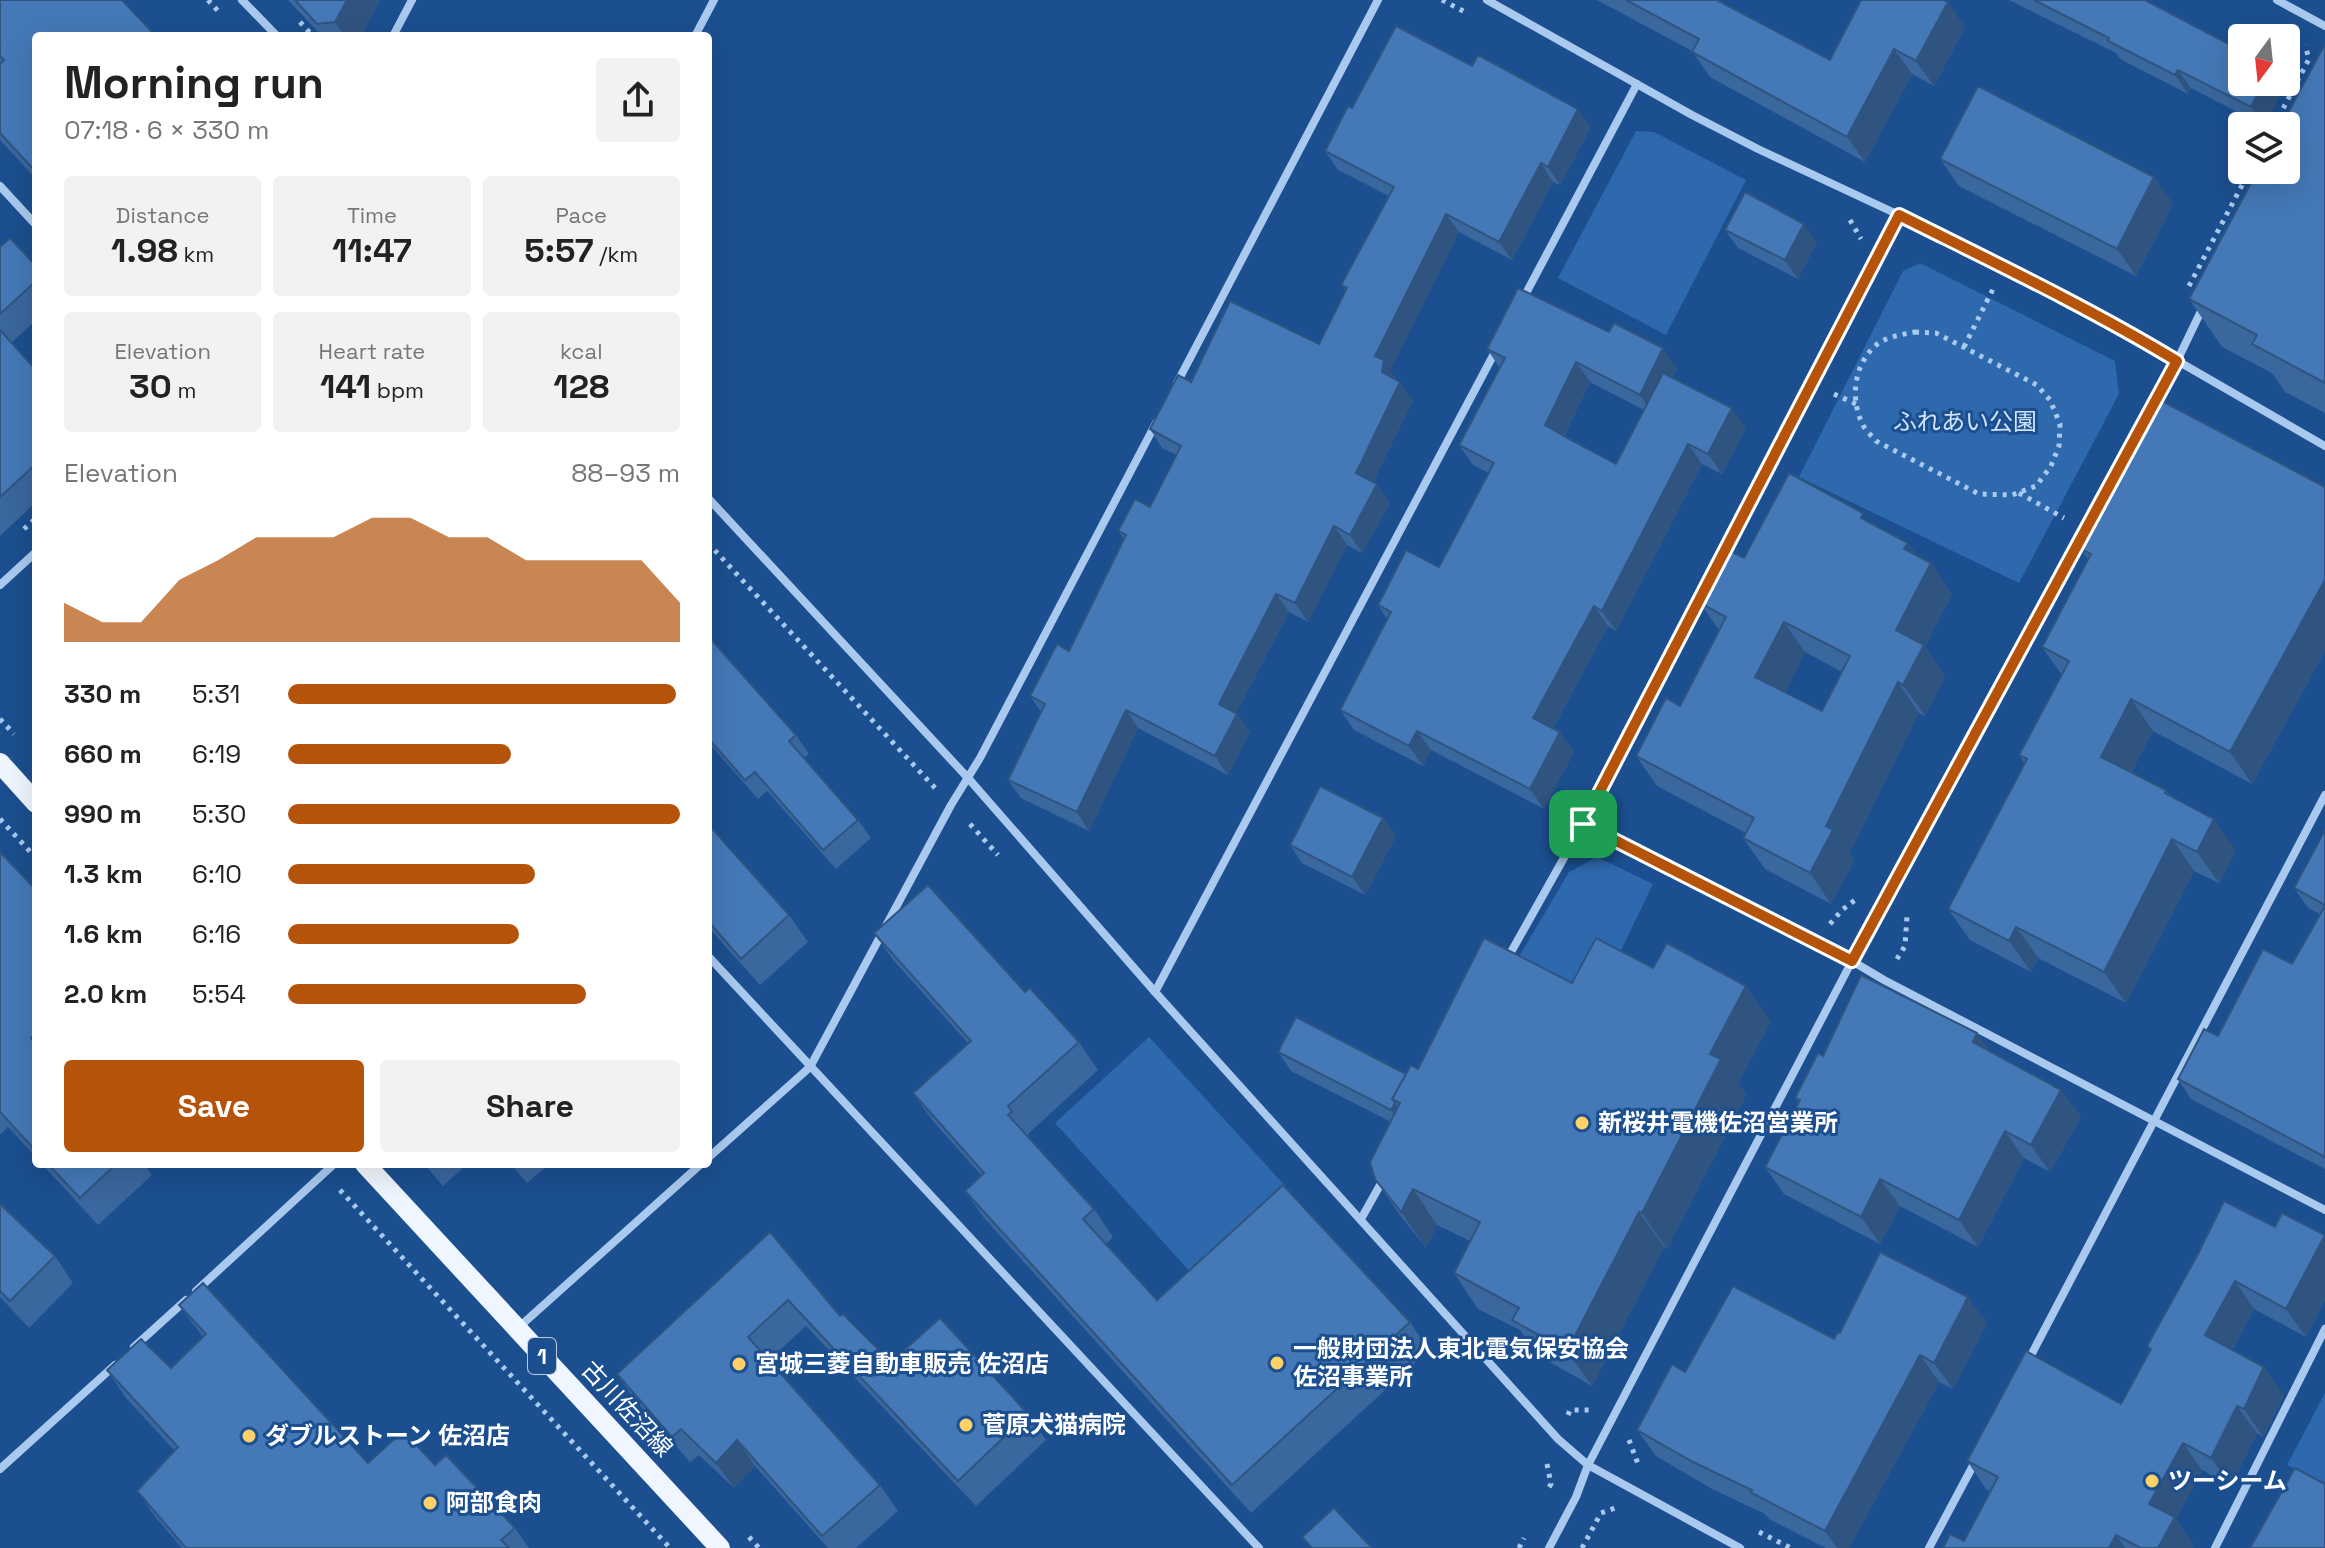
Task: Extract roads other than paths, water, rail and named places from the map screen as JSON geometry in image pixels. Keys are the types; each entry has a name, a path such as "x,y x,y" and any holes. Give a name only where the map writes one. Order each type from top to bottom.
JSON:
{"main road":[{"path":"0,763 32,799"},
{"name":"古川佐沼線","path":"369,1168 720,1548"}],"street":[{"path":"242,0 273,32"},
{"path":"395,32 412,0"},
{"path":"697,32 714,0"},
{"path":"1171,393 1378,0"},
{"path":"1487,0 1758,149 1899,215 2054,294 2211,378 2325,446"},
{"path":"2277,0 2325,26"},
{"path":"1522,301 1637,84"},
{"path":"0,186 32,221"},
{"path":"1500,972 1583,824 1899,215"},
{"path":"1549,1548 1576,1497 1588,1465 1852,961 2177,361 2207,299"},
{"path":"1155,992 1499,343"},
{"path":"712,1154 810,1067 968,778 1164,407"},
{"path":"712,502 968,778 1155,992 1558,1439 1588,1465 1740,1548"},
{"path":"0,585 32,556"},
{"path":"2024,1369 2325,795"},
{"path":"1583,824 1852,961 2325,1210"},
{"path":"712,960 1259,1548"},
{"path":"0,1469 330,1168"},
{"path":"517,1329 697,1168"},
{"path":"1361,1219 1386,1174"},
{"path":"2215,1548 2325,1329"},
{"path":"1929,1548 1980,1452"}],"place":[{"name":"新桜井電機佐沼営業所","path":"1582,1123"},
{"name":"一般財団法人東北電気保安協会 佐沼事業所","path":"1277,1363"},
{"name":"宮城三菱自動車販売 佐沼店","path":"739,1364"},
{"name":"菅原犬猫病院","path":"966,1425"},
{"name":"ダブルストーン 佐沼店","path":"249,1436"},
{"name":"ツーシーム","path":"2152,1481"},
{"name":"阿部食肉","path":"430,1503"}],"park label":[{"name":"ふれあい公園","path":"1965,422"}]}
